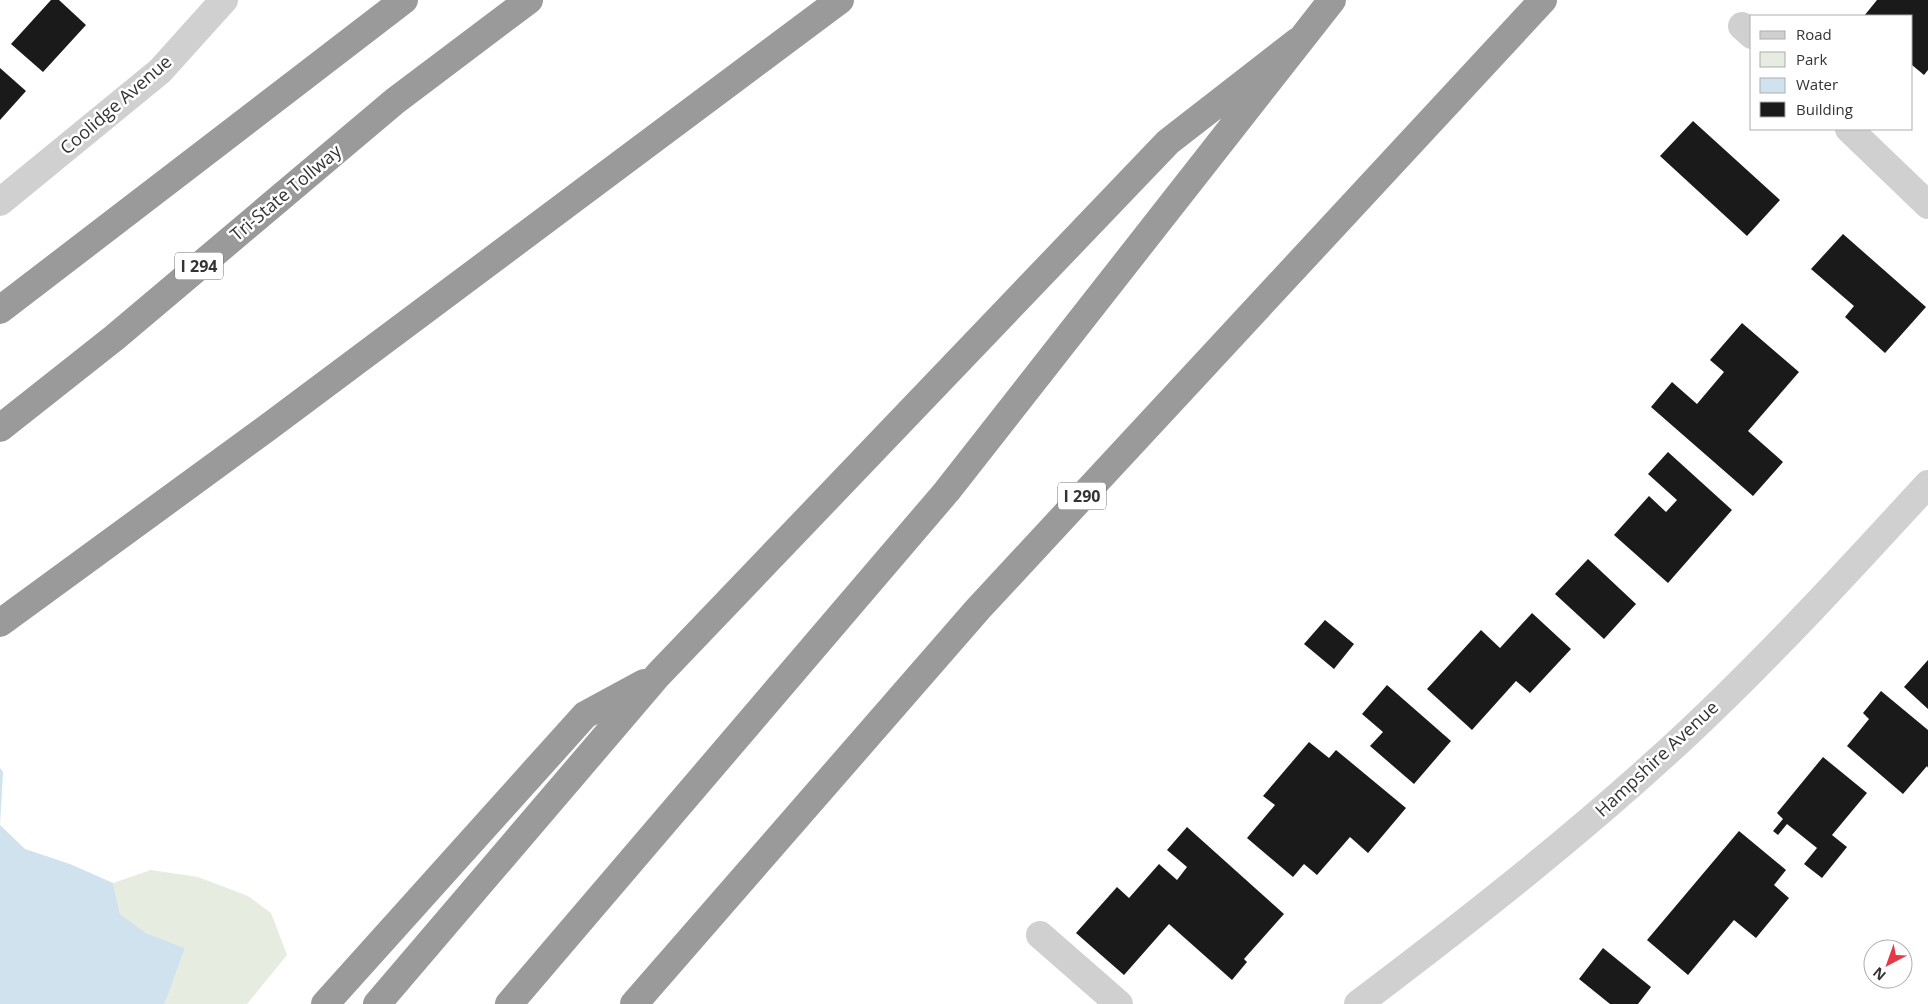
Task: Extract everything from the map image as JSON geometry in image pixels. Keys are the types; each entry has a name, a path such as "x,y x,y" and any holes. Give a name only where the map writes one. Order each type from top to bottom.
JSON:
{"highway":[{"path":"0,310 404,0"},
{"name":"Tri-State Tollway","path":"0,428 114,338 395,101 528,0"},
{"path":"0,623 267,428 840,0"},
{"path":"509,1004 947,491 1332,0"},
{"name":"I 290","path":"634,1004 978,609 1543,0"},
{"path":"377,1004 658,675 1168,142 1298,41"},
{"path":"325,1004 585,715 658,675"},
{"path":"645,1004 701,927"}],"street":[{"name":"Coolidge Avenue","path":"0,202 160,71 224,0"},
{"path":"1850,130 1928,205"},
{"name":"Hampshire Avenue","path":"1358,1004 1456,930 1572,835 1688,733 1810,613 1928,484"},
{"path":"1040,935 1119,1004"}],"green space":[{"path":"151,870 198,877 248,896 271,913 287,955 247,1004 164,1004 185,948 146,933 120,914 113,883"}],"water":[{"path":"0,768 3,772 0,825"},
{"path":"0,825 25,849 70,864 113,883 120,914 146,933 185,948 164,1004 0,1004"}],"building":[{"path":"51,0 59,0 86,25 43,72 11,44"},
{"path":"1877,0 1928,0 1928,70 1924,75 1913,66 1913,15 1865,15"},
{"path":"0,68 26,91 0,120"},
{"path":"1693,121 1780,200 1747,236 1660,156"},
{"path":"1843,234 1926,307 1885,353 1845,317 1854,306 1811,269"},
{"path":"1742,323 1799,372 1748,431 1783,462 1753,496 1651,407 1672,382 1697,404 1724,372 1710,360"},
{"path":"1668,452 1732,510 1668,583 1614,535 1649,496 1666,512 1677,500 1648,474"},
{"path":"1588,559 1636,604 1604,639 1555,594"},
{"path":"1532,613 1571,649 1530,693 1516,681 1472,730 1427,689 1481,630 1500,648"},
{"path":"1325,620 1354,644 1334,669 1304,644"},
{"path":"1928,660 1928,709 1904,687"},
{"path":"1387,685 1451,741 1414,784 1370,746 1383,732 1362,714"},
{"path":"1881,691 1928,730 1928,768 1927,766 1903,794 1847,746 1869,719 1863,713"},
{"path":"1309,742 1329,758 1336,750 1406,808 1368,853 1350,837 1317,875 1304,864 1293,877 1247,838 1275,805 1263,796"},
{"path":"1823,757 1867,793 1832,835 1847,847 1822,878 1804,864 1817,848 1787,824 1778,835 1773,831 1783,819 1777,813"},
{"path":"1187,827 1284,914 1244,959 1247,962 1232,980 1169,924 1124,975 1076,933 1117,887 1129,898 1159,864 1177,880 1187,867 1167,850"},
{"path":"1739,831 1786,870 1774,885 1789,898 1756,938 1734,920 1688,975 1647,940"},
{"path":"1603,948 1651,987 1638,1004 1610,1004 1579,979"}]}
